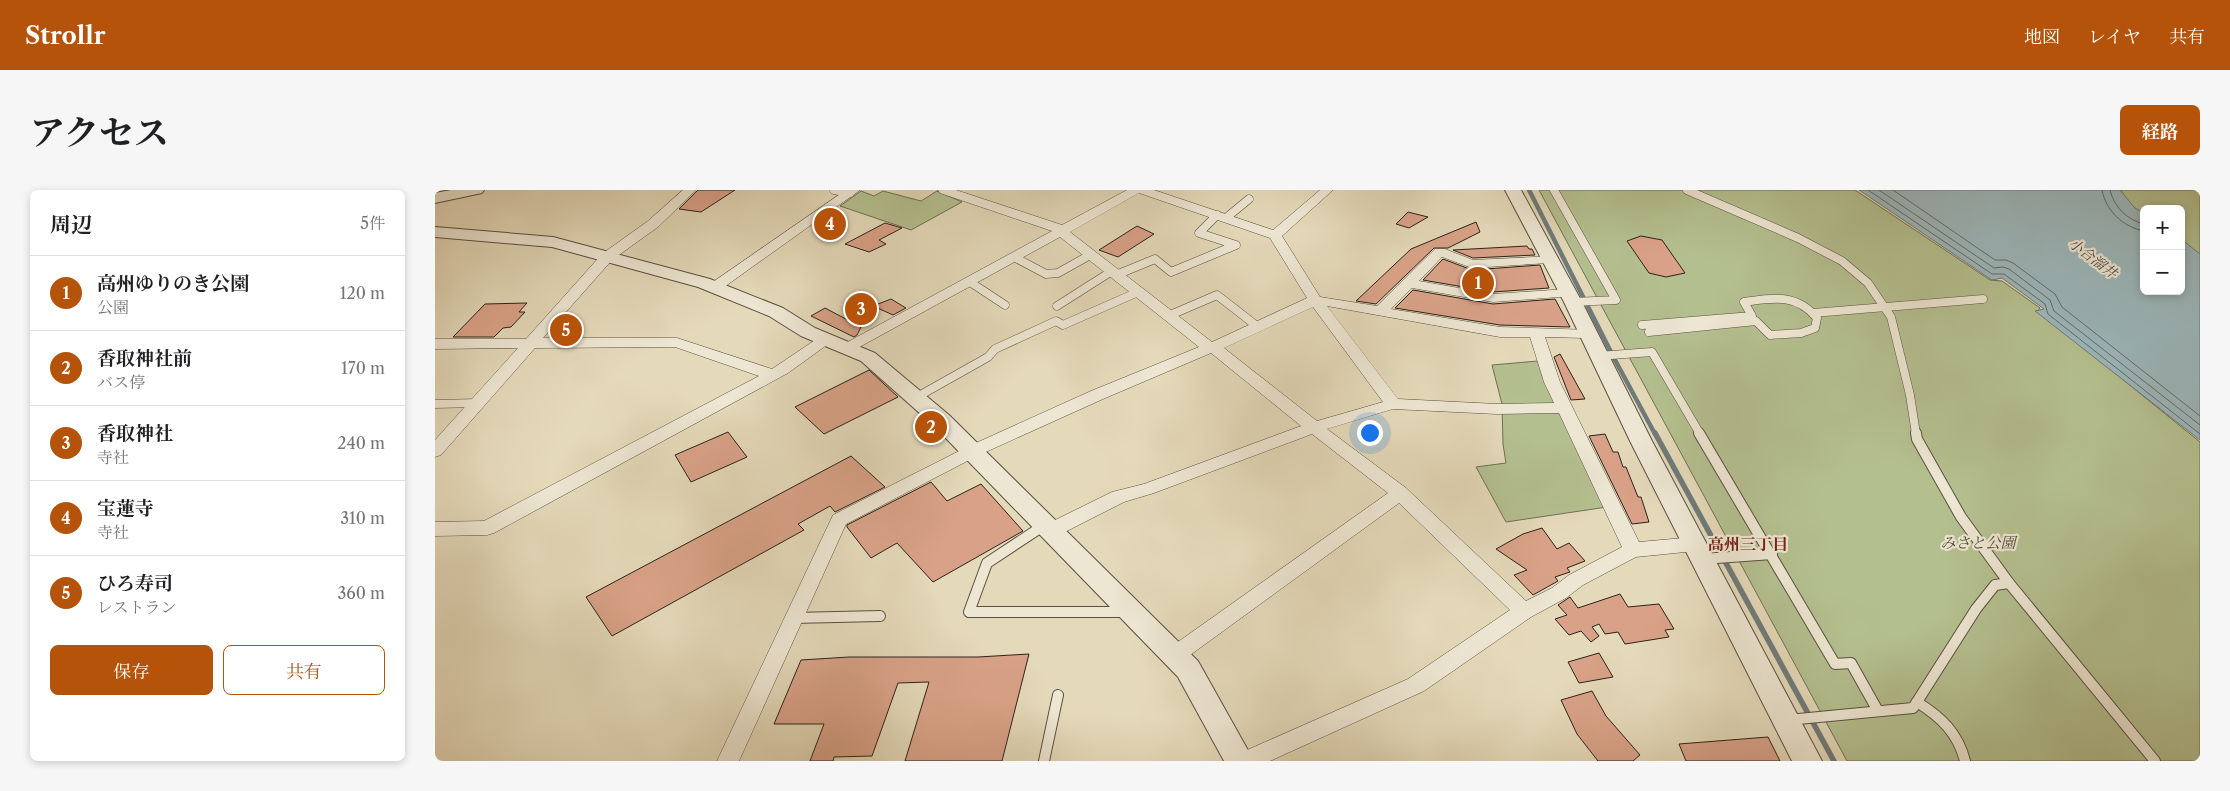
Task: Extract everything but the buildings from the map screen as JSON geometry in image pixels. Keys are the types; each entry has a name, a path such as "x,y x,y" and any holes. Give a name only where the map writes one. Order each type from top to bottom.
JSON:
{"street":[{"path":"435,198 476,190"},
{"path":"435,451 607,257 653,224 690,190"},
{"path":"944,190 1062,230 1168,316 1400,493 1524,611"},
{"path":"849,347 1135,190"},
{"path":"1142,190 1275,235 1315,300 1393,404"},
{"path":"1275,235 1327,190"},
{"path":"1513,190 1807,761"},
{"path":"715,287 852,192"},
{"path":"435,232 500,236 553,242 715,287 776,312 808,332 849,347 868,357 917,397 973,451 1175,655 1197,683 1239,761"},
{"path":"1381,311 1440,252 1473,264 1549,259"},
{"path":"1409,283 1493,298 1570,298"},
{"path":"728,761 839,520 973,451 1097,394 1211,348 1315,300 1500,332 1537,334 1586,333"},
{"path":"1537,334 1551,382 1633,550"},
{"path":"435,530 487,528 773,375 826,339"},
{"path":"435,344 677,342 773,375"},
{"path":"1049,527 1118,497 1148,489 1314,427 1393,404 1497,409 1564,408"},
{"path":"1175,655 1400,493"},
{"path":"1246,761 1416,685 1524,611 1559,593 1576,580 1633,550 1699,552"}],"lane":[{"path":"834,190 852,192"},
{"path":"1554,190 1616,300 1570,298"},
{"path":"1687,190 1798,238 1842,261 1868,283 1891,317 1910,396 1917,439 1961,518 2009,583 2155,761"},
{"path":"1057,306 1114,273 1155,259 1171,272 1235,245 1199,234 1249,199"},
{"path":"1014,257 1046,274 1058,273 1091,255"},
{"path":"969,282 1005,305"},
{"path":"917,397 988,357 995,349 1056,322 1063,325 1138,292"},
{"path":"1168,316 1217,295 1258,327"},
{"path":"1642,325 1752,316 1744,302 1776,298 1789,298 1813,313 1817,318 1815,328 1801,333 1770,335 1756,321 1649,332"},
{"path":"1813,313 1983,300"},
{"path":"1598,356 1652,352 1835,664 1851,663 1878,711"},
{"path":"435,404 478,403"},
{"path":"1049,527 987,563 969,612 1133,612"},
{"path":"1699,552 1772,554"},
{"path":"1786,720 1913,708 1976,608 1995,585 2009,583"},
{"path":"793,618 880,616"},
{"path":"1044,761 1058,694"},
{"path":"1917,702 1951,727 1961,744 1965,761"}],"green space":[{"name":"みさと公園","path":"1539,190 1855,190 1990,280 2002,281 2040,308 2038,311 2200,442 2200,761 1847,761"},
{"path":"2121,190 2200,190 2200,263 2185,252 2185,205 2140,205 2140,217 2131,210"},
{"path":"861,191 874,196 883,191 921,201 937,191 962,202 911,230 840,206"},
{"path":"1538,361 1607,507 1506,522 1476,467 1506,463 1503,444 1502,404 1492,365"}],"water":[{"name":"小合溜井","path":"1859,190 2120,190 2135,208 2140,211 2140,295 2185,295 2185,242 2200,254 2200,440 2035,311 2044,309 2002,278 1992,280"}],"waterway":[{"path":"1529,190 1615,360 1655,434"},
{"path":"1655,433 1834,761"}],"place":[{"name":"宝蓮寺","path":"830,224"},
{"name":"高州ゆりのき公園","path":"1478,283"},
{"name":"香取神社","path":"861,309"},
{"name":"ひろ寿司","path":"566,330"},
{"name":"香取神社前","path":"931,427"}],"district":[{"name":"高州三丁目","path":"1748,544"}]}
